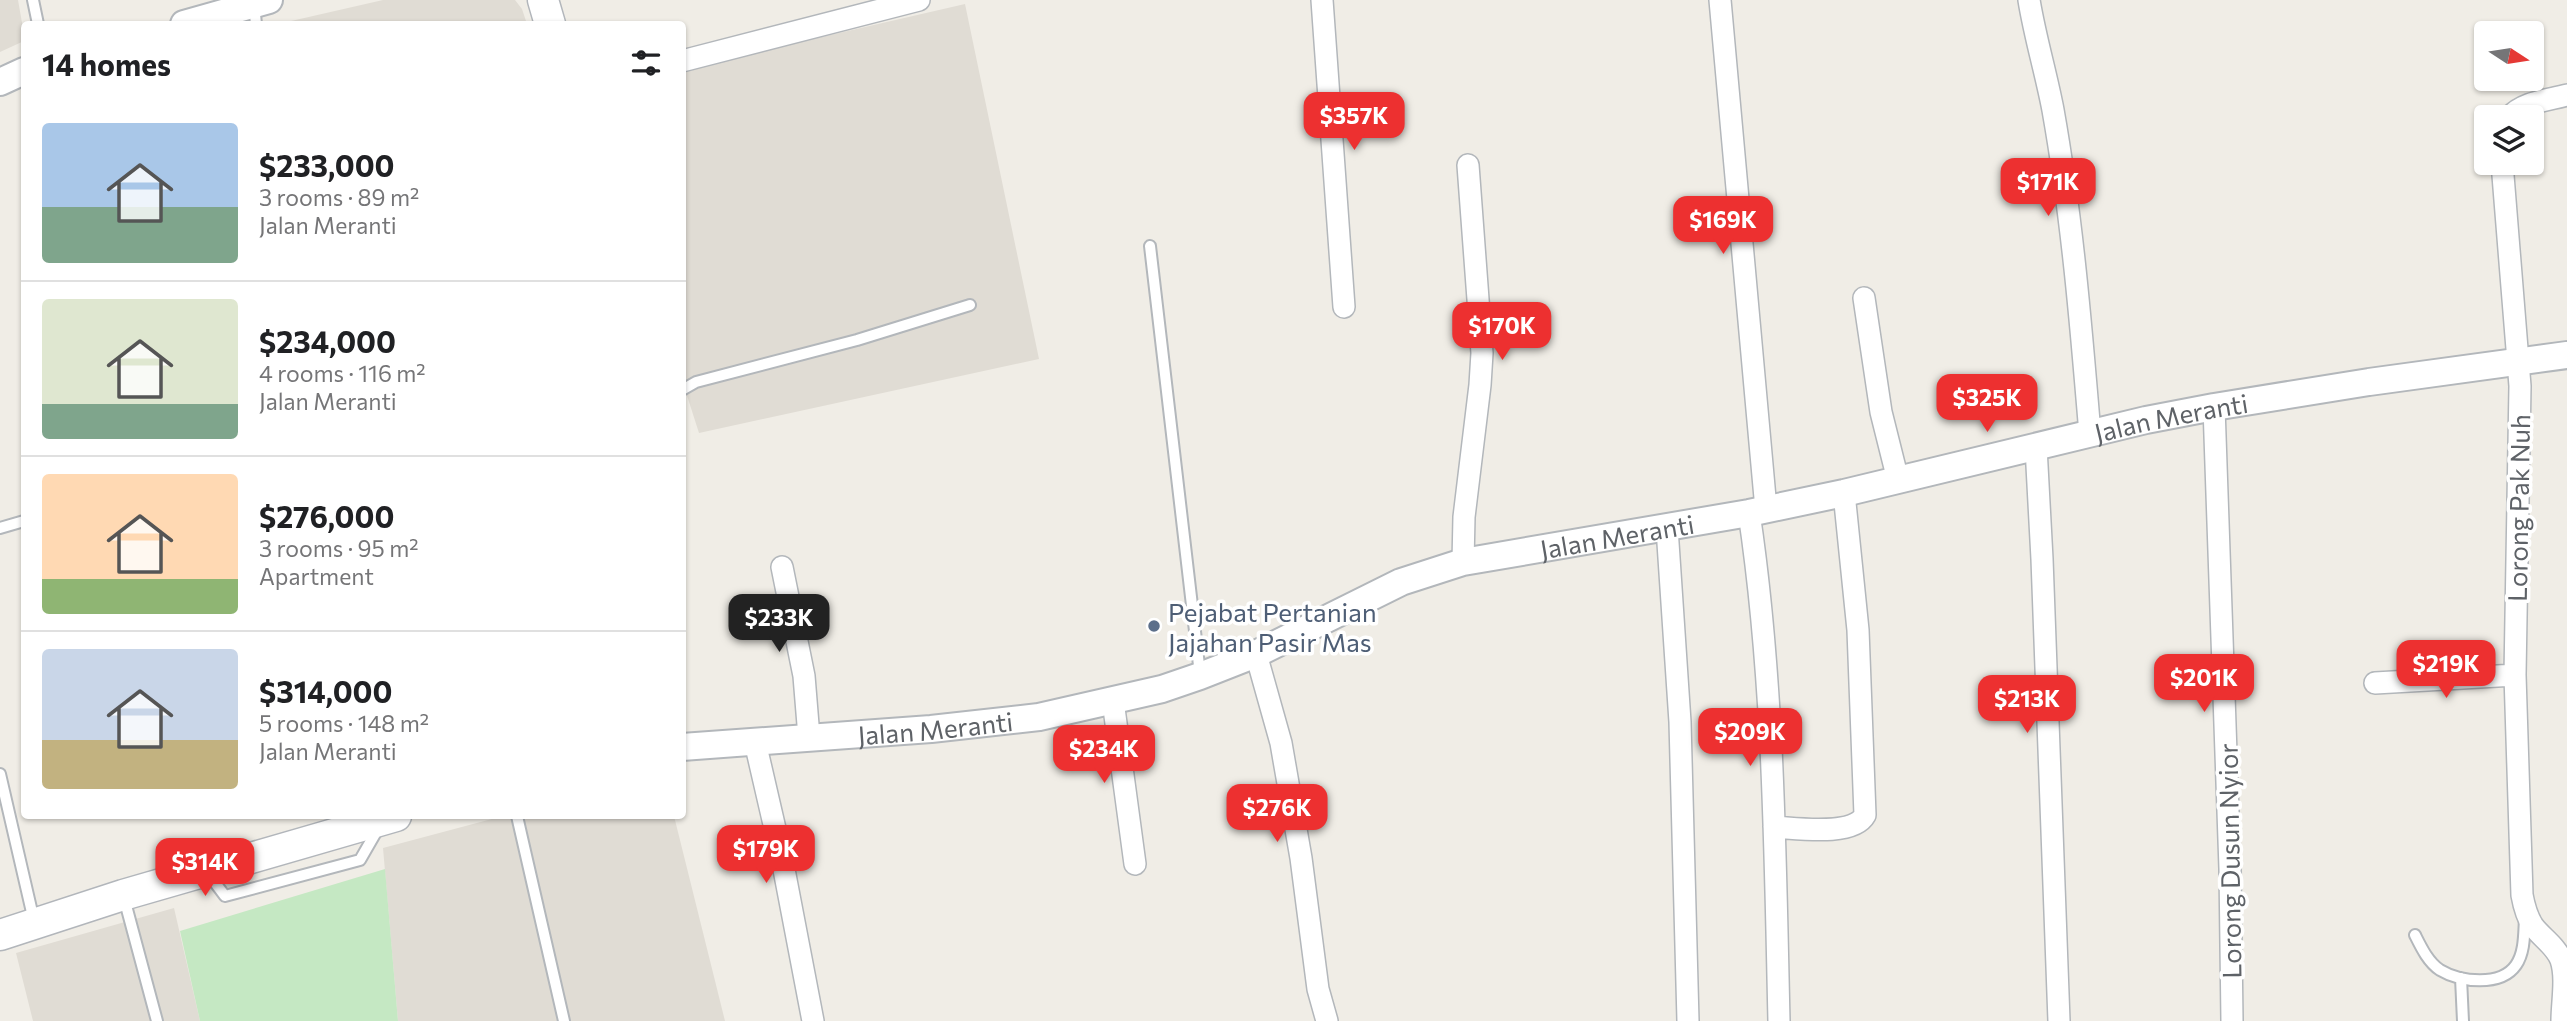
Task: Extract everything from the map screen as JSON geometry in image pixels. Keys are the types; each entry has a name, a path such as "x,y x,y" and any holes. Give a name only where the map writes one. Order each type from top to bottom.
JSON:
{"main road":[{"path":"0,935 123,895 381,819"}],"street":[{"path":"686,60 919,0"},
{"path":"1322,0 1344,307"},
{"path":"1720,0 1757,511 1774,827 1779,1021"},
{"path":"2029,0 2053,107 2072,237 2090,434"},
{"path":"200,21 260,10"},
{"path":"0,82 21,72"},
{"path":"2527,105 2567,95"},
{"path":"1463,562 1464,517 1482,353 1468,165"},
{"name":"Lorong Pak Nuh","path":"2503,175 2519,361 2521,421 2515,675 2522,895 2533,926 2561,961 2562,1021"},
{"path":"1864,298 1881,412 1898,480"},
{"name":"Jalan Meranti","path":"686,747 931,729 1040,717 1113,701 1200,676 1256,654 1401,582 1463,562 1757,511 2214,407 2567,355"},
{"name":"Lorong Dusun Nyior","path":"2214,407 2230,869 2232,1021"},
{"path":"2036,447 2059,1021"},
{"path":"1774,827 1833,829 1853,826 1862,821 1865,815 1858,630 1844,493"},
{"path":"1668,528 1680,722 1688,1021"},
{"path":"782,566 804,676 809,737"},
{"path":"1256,654 1281,743 1301,858 1318,989 1327,1021"},
{"path":"2375,683 2515,675"},
{"path":"1113,701 1135,864"},
{"path":"755,742 782,859 814,1021"},
{"path":"2544,937 2567,945"}],"lane":[{"path":"33,0 37,21"},
{"path":"1150,246 1200,676"},
{"path":"686,388 696,382 857,340 970,305"},
{"path":"0,528 21,522"},
{"path":"0,774 35,924"},
{"path":"518,819 564,1021"},
{"path":"123,895 157,1021"},
{"path":"2415,935 2425,954 2440,970 2461,978 2497,978 2514,969 2522,950 2526,911"},
{"path":"2461,978 2463,1021"}],"shaded area":[{"path":"0,0 18,0 22,21 21,42 0,52"},
{"path":"383,0 515,0 526,21 291,21"},
{"path":"965,4 1039,359 699,433 686,392 686,68"},
{"path":"492,819 675,819 725,1021 398,1021 383,848"},
{"path":"174,908 200,1021 33,1021 16,953"}],"green space":[{"path":"385,869 398,1021 200,1021 180,931"}],"place":[{"name":"Pejabat Pertanian Jajahan Pasir Mas","path":"1154,626"}]}
